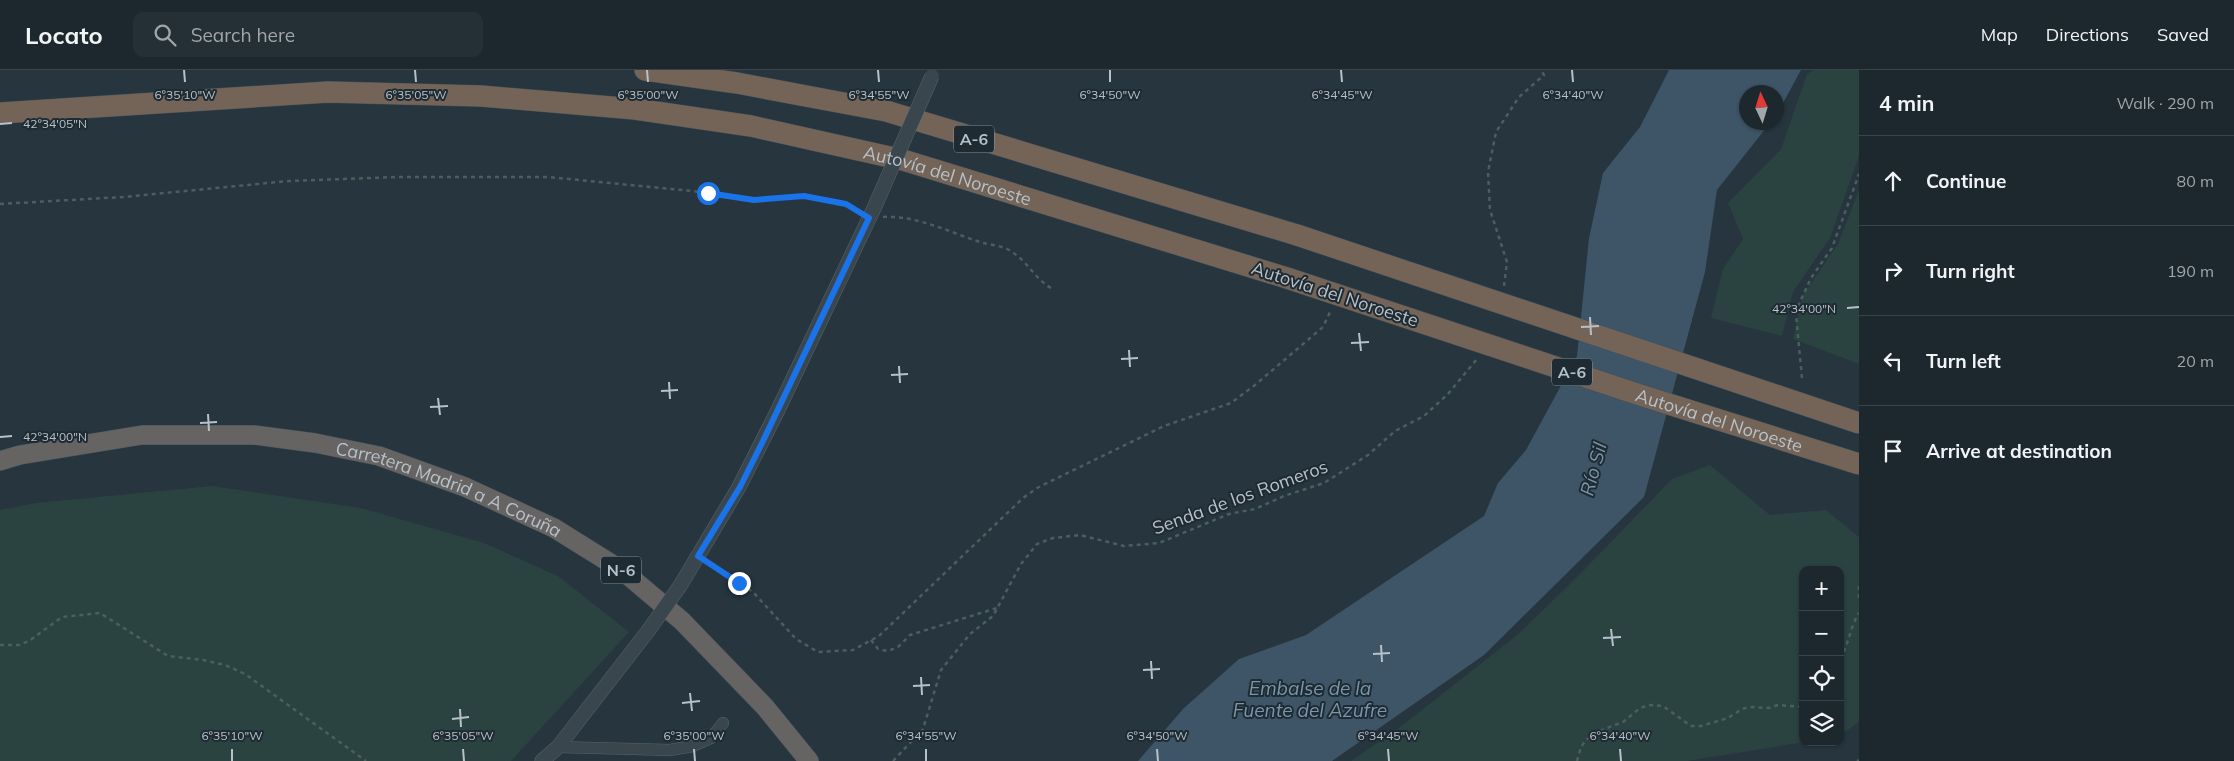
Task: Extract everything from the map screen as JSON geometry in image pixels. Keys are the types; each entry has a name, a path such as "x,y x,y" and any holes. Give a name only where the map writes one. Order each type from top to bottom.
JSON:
{"highway":[{"name":"A-6","path":"645,70 737,83 886,111 1297,235 1859,423"},
{"name":"Autovía del Noroeste","path":"0,113 328,92 481,96 635,109 751,126 903,160 1287,278 1637,394 1859,464"},
{"name":"Carretera Madrid a A Coruña","path":"0,461 20,455 142,435 254,436 316,443 378,456 466,487 554,528 623,571 682,621 765,707 809,761"}],"street":[{"path":"542,761 558,747 648,631 680,586 740,487 872,212 934,73"},
{"path":"558,747 588,746 624,750 670,750 694,746 711,738 723,723"}],"path":[{"path":"1504,290 1507,262 1490,210 1488,172 1496,132 1519,97 1544,75 1541,70"},
{"path":"1802,378 1796,316 1799,304 1812,278 1832,248 1859,174"},
{"path":"0,204 123,198 290,181 397,177 548,177 692,191 754,200 804,196 921,222 1011,250 1031,267 1040,282 1051,288"},
{"path":"698,556 753,592 796,639 818,652 853,650 879,636 1023,498 1037,488 1164,426 1230,403 1255,385 1323,327 1332,307"},
{"name":"Senda de los Romeros","path":"892,761 923,729 941,670 970,634 993,616 1021,564 1037,544 1053,538 1080,535 1124,546 1159,544 1229,514 1255,509 1284,496 1324,484 1368,455 1395,431 1424,416 1448,394 1480,356"},
{"path":"1859,586 1859,601"},
{"path":"871,640 878,649 888,651 898,647 910,635 997,608"},
{"path":"0,645 19,645 29,641 62,617 100,613 168,656 203,660 225,665 245,674 366,761"},
{"path":"1842,656 1848,646 1854,621 1859,613"},
{"path":"1577,761 1581,746 1586,740 1602,730 1624,722 1640,708 1650,705 1663,706 1691,726 1701,726 1719,721 1750,707 1769,708 1778,705 1799,707"}],"green space":[{"path":"1814,70 1859,70 1859,156 1830,238 1793,292 1782,336 1711,318 1723,269 1743,239 1728,203 1781,149 1807,74"},
{"path":"1859,190 1859,364 1793,339 1803,295 1838,244"},
{"path":"1710,465 1770,515 1826,510 1859,537 1859,722 1844,731 1844,566 1799,566 1799,743 1687,761 1351,761 1399,728 1516,636 1574,580 1672,479"},
{"path":"212,486 361,508 484,543 558,576 629,632 511,761 0,761 0,510 36,503"}],"water":[{"name":"Embalse de la Fuente del Azufre","path":"1669,70 1801,70 1784,101 1784,85 1739,85 1739,130 1764,130 1717,190 1705,272 1644,497 1484,655 1332,761 1138,761 1183,709 1239,659 1306,635 1484,516 1498,483 1526,450 1577,356 1589,238 1603,173 1640,127"}],"route":[{"path":"708,193 754,200 804,196 846,204 869,218 740,487 698,556 739,583"}],"water label":[{"name":"Río Sil","path":"1593,469"}]}
